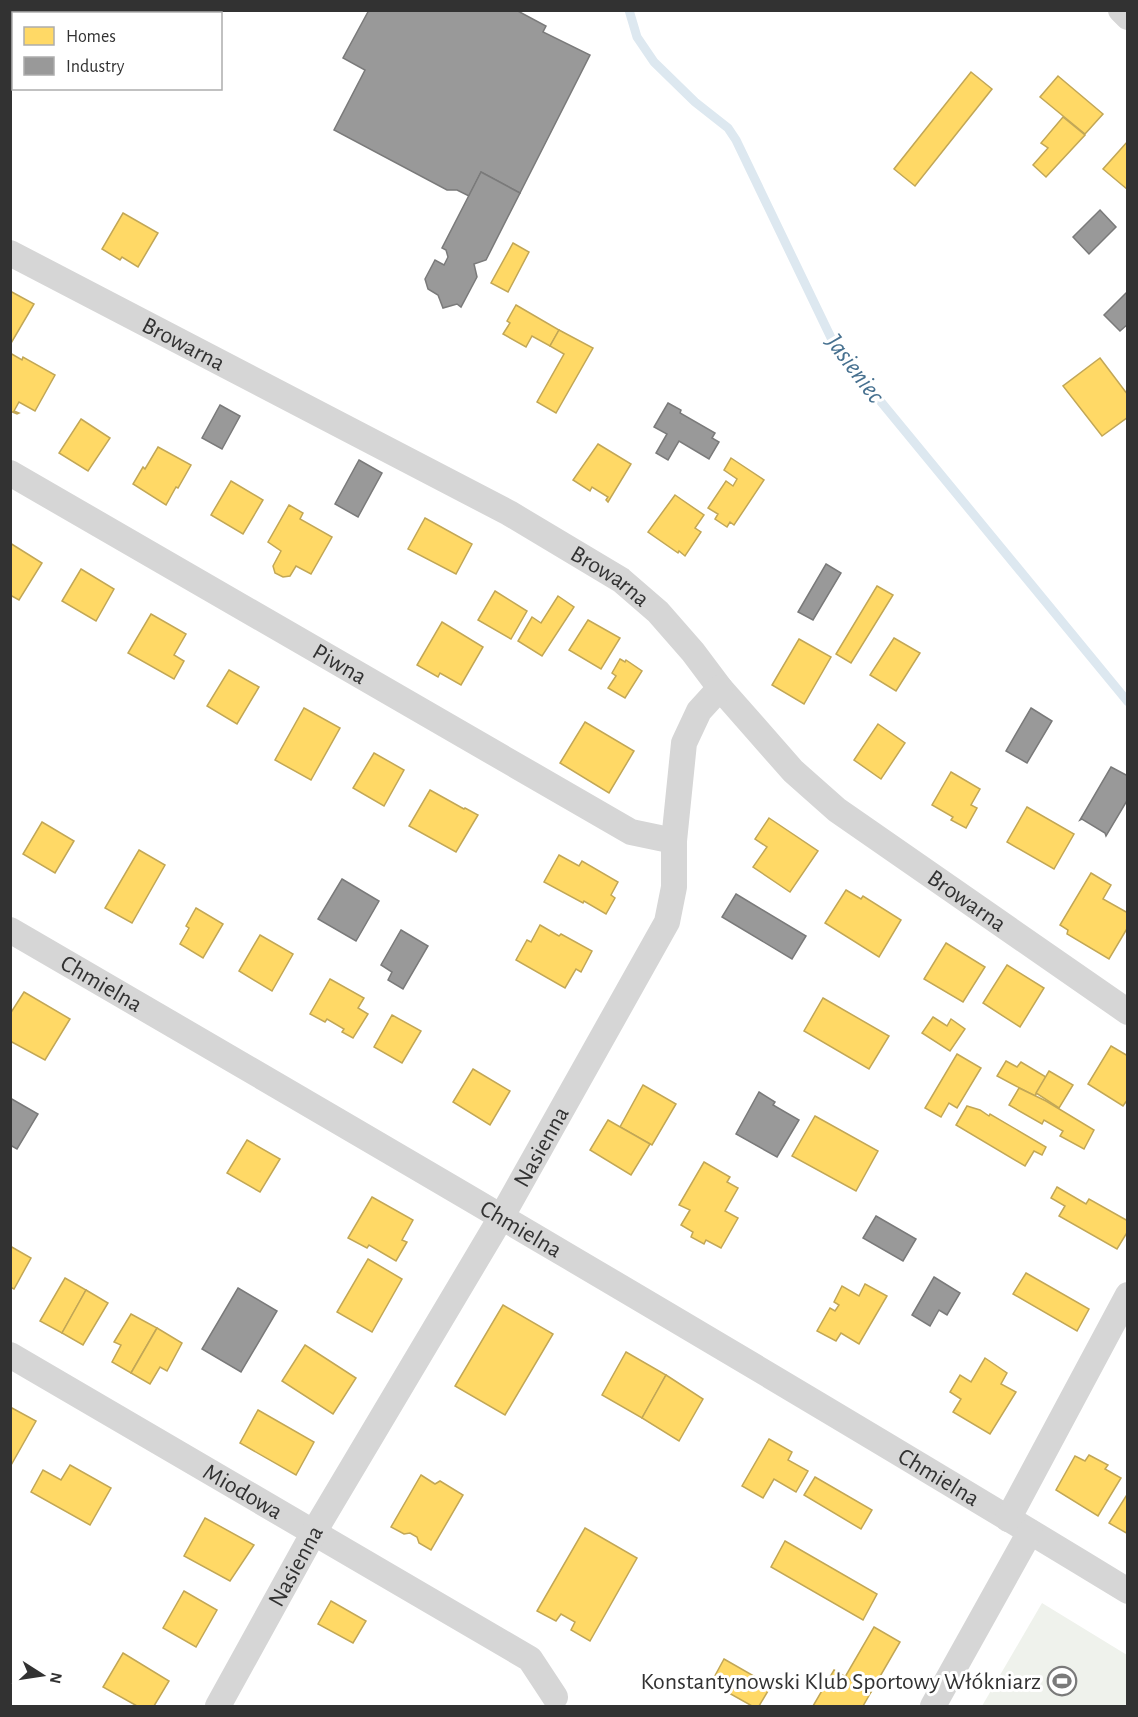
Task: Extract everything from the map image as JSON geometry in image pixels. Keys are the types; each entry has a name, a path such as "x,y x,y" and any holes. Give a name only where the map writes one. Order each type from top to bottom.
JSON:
{"street":[{"path":"1121,10 1128,17"},
{"name":"Browarna","path":"10,253 508,513 621,580 658,612 693,652 720,688 793,771 837,810 1128,1012"},
{"name":"Piwna","path":"10,473 631,832 674,841"},
{"name":"Nasienna","path":"218,1707 314,1532 502,1216 667,922 674,887 674,841 684,743 699,711 720,688"},
{"name":"Chmielna","path":"10,930 502,1216 1128,1591"},
{"path":"1008,1518 1128,1295"},
{"name":"Miodowa","path":"10,1355 530,1659 555,1697"},
{"path":"933,1707 1030,1532"}],"shaded area":[{"name":"Konstantynowski Klub Sportowy Włókniarz","path":"1042,1603 1127,1655 1127,1706 982,1706"}],"building: Homes":[{"path":"971,72 992,89 915,186 894,169"},
{"path":"1058,76 1103,114 1085,134 1040,97"},
{"path":"1063,117 1085,135 1046,177 1033,165 1048,148 1041,143"},
{"path":"1128,141 1128,190 1103,169"},
{"path":"123,213 158,233 138,267 102,249"},
{"path":"513,243 529,252 508,292 491,283"},
{"path":"10,291 34,304 10,345"},
{"path":"516,305 559,330 550,346 532,336 526,347 503,334 510,323 507,321"},
{"path":"559,330 593,348 556,413 537,402 564,354 550,346"},
{"path":"10,353 22,360 23,357 55,375 35,411 19,402 14,411 19,413 10,411"},
{"path":"1100,358 1128,395 1128,417 1102,436 1063,386"},
{"path":"81,419 110,438 88,471 59,453"},
{"path":"598,444 631,464 608,502 606,500 608,497 592,487 590,491 573,480"},
{"path":"158,447 191,465 166,505 133,484"},
{"path":"731,458 764,480 734,525 730,522 727,527 715,519 718,514 708,508 726,481 733,486 737,479 724,470"},
{"path":"231,481 263,500 243,534 211,515"},
{"path":"675,495 704,515 695,528 701,532 685,556 648,532"},
{"path":"289,505 303,513 300,519 332,537 311,574 296,566 290,576 283,577 275,573 273,566 281,551 268,542"},
{"path":"425,518 472,544 456,574 408,549"},
{"path":"10,543 42,563 19,600 10,595"},
{"path":"81,569 114,589 96,621 62,601"},
{"path":"877,586 893,595 851,663 836,654"},
{"path":"495,591 527,611 511,639 478,620"},
{"path":"558,596 574,607 542,656 518,641 532,617 541,623"},
{"path":"151,614 186,634 174,655 184,661 174,679 128,653"},
{"path":"588,620 620,638 601,669 569,650"},
{"path":"442,622 483,647 461,685 440,673 438,677 417,665"},
{"path":"894,638 920,653 896,691 870,675"},
{"path":"799,639 831,657 804,704 772,685"},
{"path":"620,659 625,662 626,660 642,671 625,698 608,688 616,676 612,673"},
{"path":"229,670 259,687 237,724 207,706"},
{"path":"304,708 340,728 311,780 275,760"},
{"path":"585,722 634,751 609,793 560,763"},
{"path":"878,724 905,743 881,779 854,760"},
{"path":"374,753 404,770 384,806 353,788"},
{"path":"951,772 980,789 971,805 977,808 966,828 951,820 953,817 932,805"},
{"path":"430,790 478,815 456,852 409,826"},
{"path":"1027,807 1074,834 1054,869 1007,842"},
{"path":"769,818 818,851 790,892 753,867 767,847 755,839"},
{"path":"42,822 74,841 55,873 23,854"},
{"path":"139,850 165,865 132,923 105,908"},
{"path":"559,855 579,866 582,861 618,882 611,895 615,898 606,914 544,882"},
{"path":"1091,873 1111,885 1103,899 1128,913 1128,927 1109,959 1067,934 1068,930 1060,925"},
{"path":"846,890 861,899 863,896 901,920 879,957 825,923"},
{"path":"196,908 223,924 203,958 180,944 189,928 186,926"},
{"path":"540,925 592,951 581,972 576,969 565,988 516,960 527,940 531,942"},
{"path":"260,935 293,954 272,991 239,971"},
{"path":"946,943 985,967 963,1002 924,979"},
{"path":"1007,965 1044,988 1020,1027 983,1003"},
{"path":"330,979 364,998 358,1008 368,1014 353,1038 342,1032 344,1029 327,1019 325,1022 310,1014"},
{"path":"24,992 70,1019 45,1060 12,1042 10,1045 10,1014"},
{"path":"823,998 889,1036 869,1069 804,1031"},
{"path":"392,1015 421,1031 402,1063 374,1047"},
{"path":"933,1017 947,1026 951,1019 965,1029 950,1051 922,1033"},
{"path":"1111,1046 1128,1056 1128,1099 1123,1106 1088,1084"},
{"path":"957,1054 981,1068 957,1108 949,1103 941,1117 925,1108"},
{"path":"1006,1061 1017,1067 1021,1062 1046,1077 1035,1096 997,1076"},
{"path":"473,1069 510,1091 490,1125 453,1102"},
{"path":"1049,1071 1073,1085 1059,1108 1036,1093"},
{"path":"643,1085 676,1104 652,1145 620,1127"},
{"path":"1019,1088 1046,1101 1094,1130 1084,1149 1060,1136 1063,1131 1044,1120 1042,1124 1009,1105"},
{"path":"967,1106 989,1116 990,1114 1046,1147 1042,1155 1034,1151 1025,1166 956,1125"},
{"path":"815,1116 878,1151 856,1191 792,1156"},
{"path":"608,1120 650,1144 631,1175 590,1150"},
{"path":"247,1140 280,1159 260,1192 227,1173"},
{"path":"704,1162 730,1177 727,1182 738,1188 725,1211 738,1218 721,1248 706,1240 704,1244 691,1237 693,1232 681,1225 690,1210 679,1205"},
{"path":"1057,1187 1086,1204 1089,1199 1128,1221 1128,1231 1117,1249 1059,1216 1065,1206 1051,1198"},
{"path":"372,1197 413,1220 402,1240 407,1242 396,1261 369,1245 367,1248 348,1238"},
{"path":"10,1246 31,1258 14,1289 10,1287"},
{"path":"368,1259 402,1279 372,1332 337,1312"},
{"path":"1026,1273 1089,1309 1077,1331 1013,1294"},
{"path":"65,1278 86,1290 62,1333 40,1321"},
{"path":"865,1284 887,1296 859,1344 841,1333 836,1341 817,1331 830,1308 835,1311 839,1305 834,1302 842,1286 859,1296"},
{"path":"86,1290 108,1303 83,1345 62,1333"},
{"path":"503,1305 553,1334 505,1415 455,1386"},
{"path":"131,1314 157,1328 131,1373 112,1362 121,1345 114,1342"},
{"path":"157,1328 182,1343 167,1371 160,1367 150,1384 131,1373"},
{"path":"305,1345 356,1378 333,1414 282,1381"},
{"path":"626,1352 666,1375 642,1418 602,1395"},
{"path":"985,1358 1007,1373 1001,1384 1016,1392 990,1434 953,1412 961,1399 950,1392 960,1375 971,1382"},
{"path":"666,1375 703,1399 679,1441 642,1418"},
{"path":"12,1408 36,1421 10,1467 10,1411"},
{"path":"258,1410 314,1442 296,1475 240,1443"},
{"path":"769,1439 792,1452 788,1460 808,1471 796,1492 774,1479 763,1498 742,1486"},
{"path":"1089,1455 1108,1465 1105,1469 1121,1478 1098,1516 1056,1490 1075,1456 1085,1461"},
{"path":"70,1465 111,1488 90,1525 31,1492 43,1470 61,1480"},
{"path":"421,1475 435,1484 440,1481 463,1495 431,1550 419,1543 417,1537 410,1533 404,1534 391,1527"},
{"path":"815,1477 872,1510 861,1529 804,1495"},
{"path":"1128,1493 1128,1534 1109,1523"},
{"path":"205,1518 254,1545 230,1581 184,1556"},
{"path":"585,1528 637,1558 590,1641 571,1630 575,1622 561,1614 556,1621 537,1611"},
{"path":"785,1541 877,1594 863,1620 771,1567"},
{"path":"184,1591 217,1610 196,1647 163,1628"},
{"path":"331,1601 366,1621 353,1643 318,1624"},
{"path":"874,1627 900,1642 871,1692 845,1677"},
{"path":"123,1653 169,1681 154,1706 137,1706 103,1687"},
{"path":"724,1659 771,1686 759,1706 752,1706 711,1683"},
{"path":"834,1670 871,1692 863,1706 813,1706"}],"building: Industry":[{"path":"369,10 516,10 546,26 543,32 590,55 520,193 481,172 469,196 457,190 447,190 334,130 365,70 343,58"},
{"path":"481,172 520,193 486,260 474,264 477,277 461,307 457,304 443,308 438,295 428,289 425,279 435,260 444,265 448,257 446,250 442,248"},
{"path":"1100,210 1116,227 1089,254 1073,237"},
{"path":"1128,291 1128,324 1120,331 1104,315"},
{"path":"668,403 681,410 680,413 715,433 712,438 719,442 709,459 679,441 668,460 656,453 667,434 654,427"},
{"path":"220,405 240,416 222,449 202,438"},
{"path":"359,460 382,473 358,517 335,504"},
{"path":"826,564 841,573 813,620 798,612"},
{"path":"1031,708 1052,721 1027,763 1006,751"},
{"path":"1111,767 1128,776 1128,799 1106,836 1105,833 1082,819 1080,820"},
{"path":"342,879 379,901 356,941 318,919"},
{"path":"736,894 806,936 792,959 722,917"},
{"path":"401,930 428,946 403,989 388,980 392,972 381,965"},
{"path":"759,1092 775,1102 773,1105 799,1120 777,1157 736,1134"},
{"path":"10,1098 38,1114 17,1149 10,1145"},
{"path":"876,1216 916,1239 903,1261 863,1238"},
{"path":"934,1277 960,1293 947,1315 939,1310 930,1326 912,1315"},
{"path":"238,1288 277,1311 241,1372 202,1349"}],"waterway":[{"name":"Jasieniec","path":"629,10 637,37 654,62 695,102 728,128 736,140 835,346 1128,702"}],"place":[{"name":"Konstantynowski Klub Sportowy Włókniarz","path":"1062,1681"}]}
